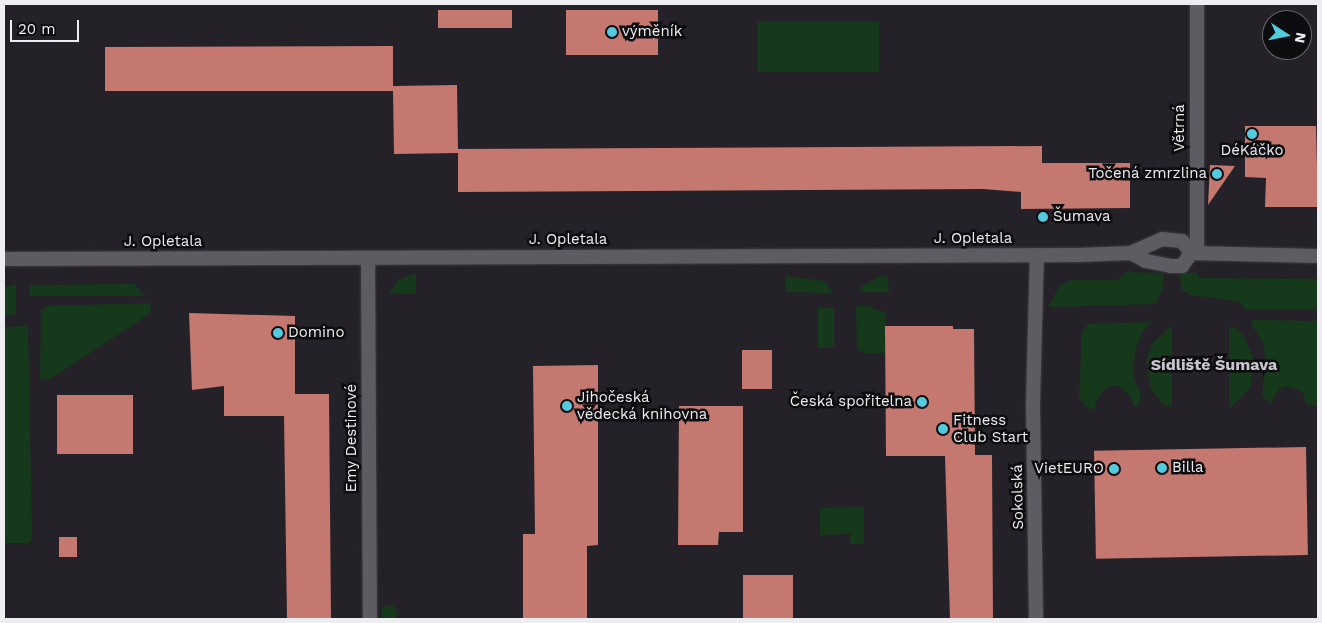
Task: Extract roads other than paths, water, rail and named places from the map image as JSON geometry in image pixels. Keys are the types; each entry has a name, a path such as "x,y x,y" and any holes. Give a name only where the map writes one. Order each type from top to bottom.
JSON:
{"street":[{"name":"Větrná","path":"1194,253 1197,4"},
{"name":"J. Opletala","path":"4,259 1037,255 1131,253 1162,239 1182,240 1194,253 1182,266 1171,266 1146,261 1131,253"},
{"path":"1194,253 1318,256"},
{"name":"Sokolská","path":"1036,619 1033,404 1037,255"},
{"name":"Emy Destinové","path":"368,258 370,619"}],"place":[{"name":"výměník","path":"612,32"},
{"name":"DéKáčko","path":"1252,134"},
{"name":"Točená zmrzlina","path":"1217,174"},
{"name":"Šumava","path":"1043,217"},
{"name":"Domino","path":"278,333"},
{"name":"Česká spořitelna","path":"922,402"},
{"name":"Jihočeská vědecká knihovna","path":"567,406"},
{"name":"Fitness Club Start","path":"943,429"},
{"name":"Billa","path":"1162,468"},
{"name":"VietEURO","path":"1114,469"}],"district":[{"name":"Sídliště Šumava","path":"1214,365"}]}
